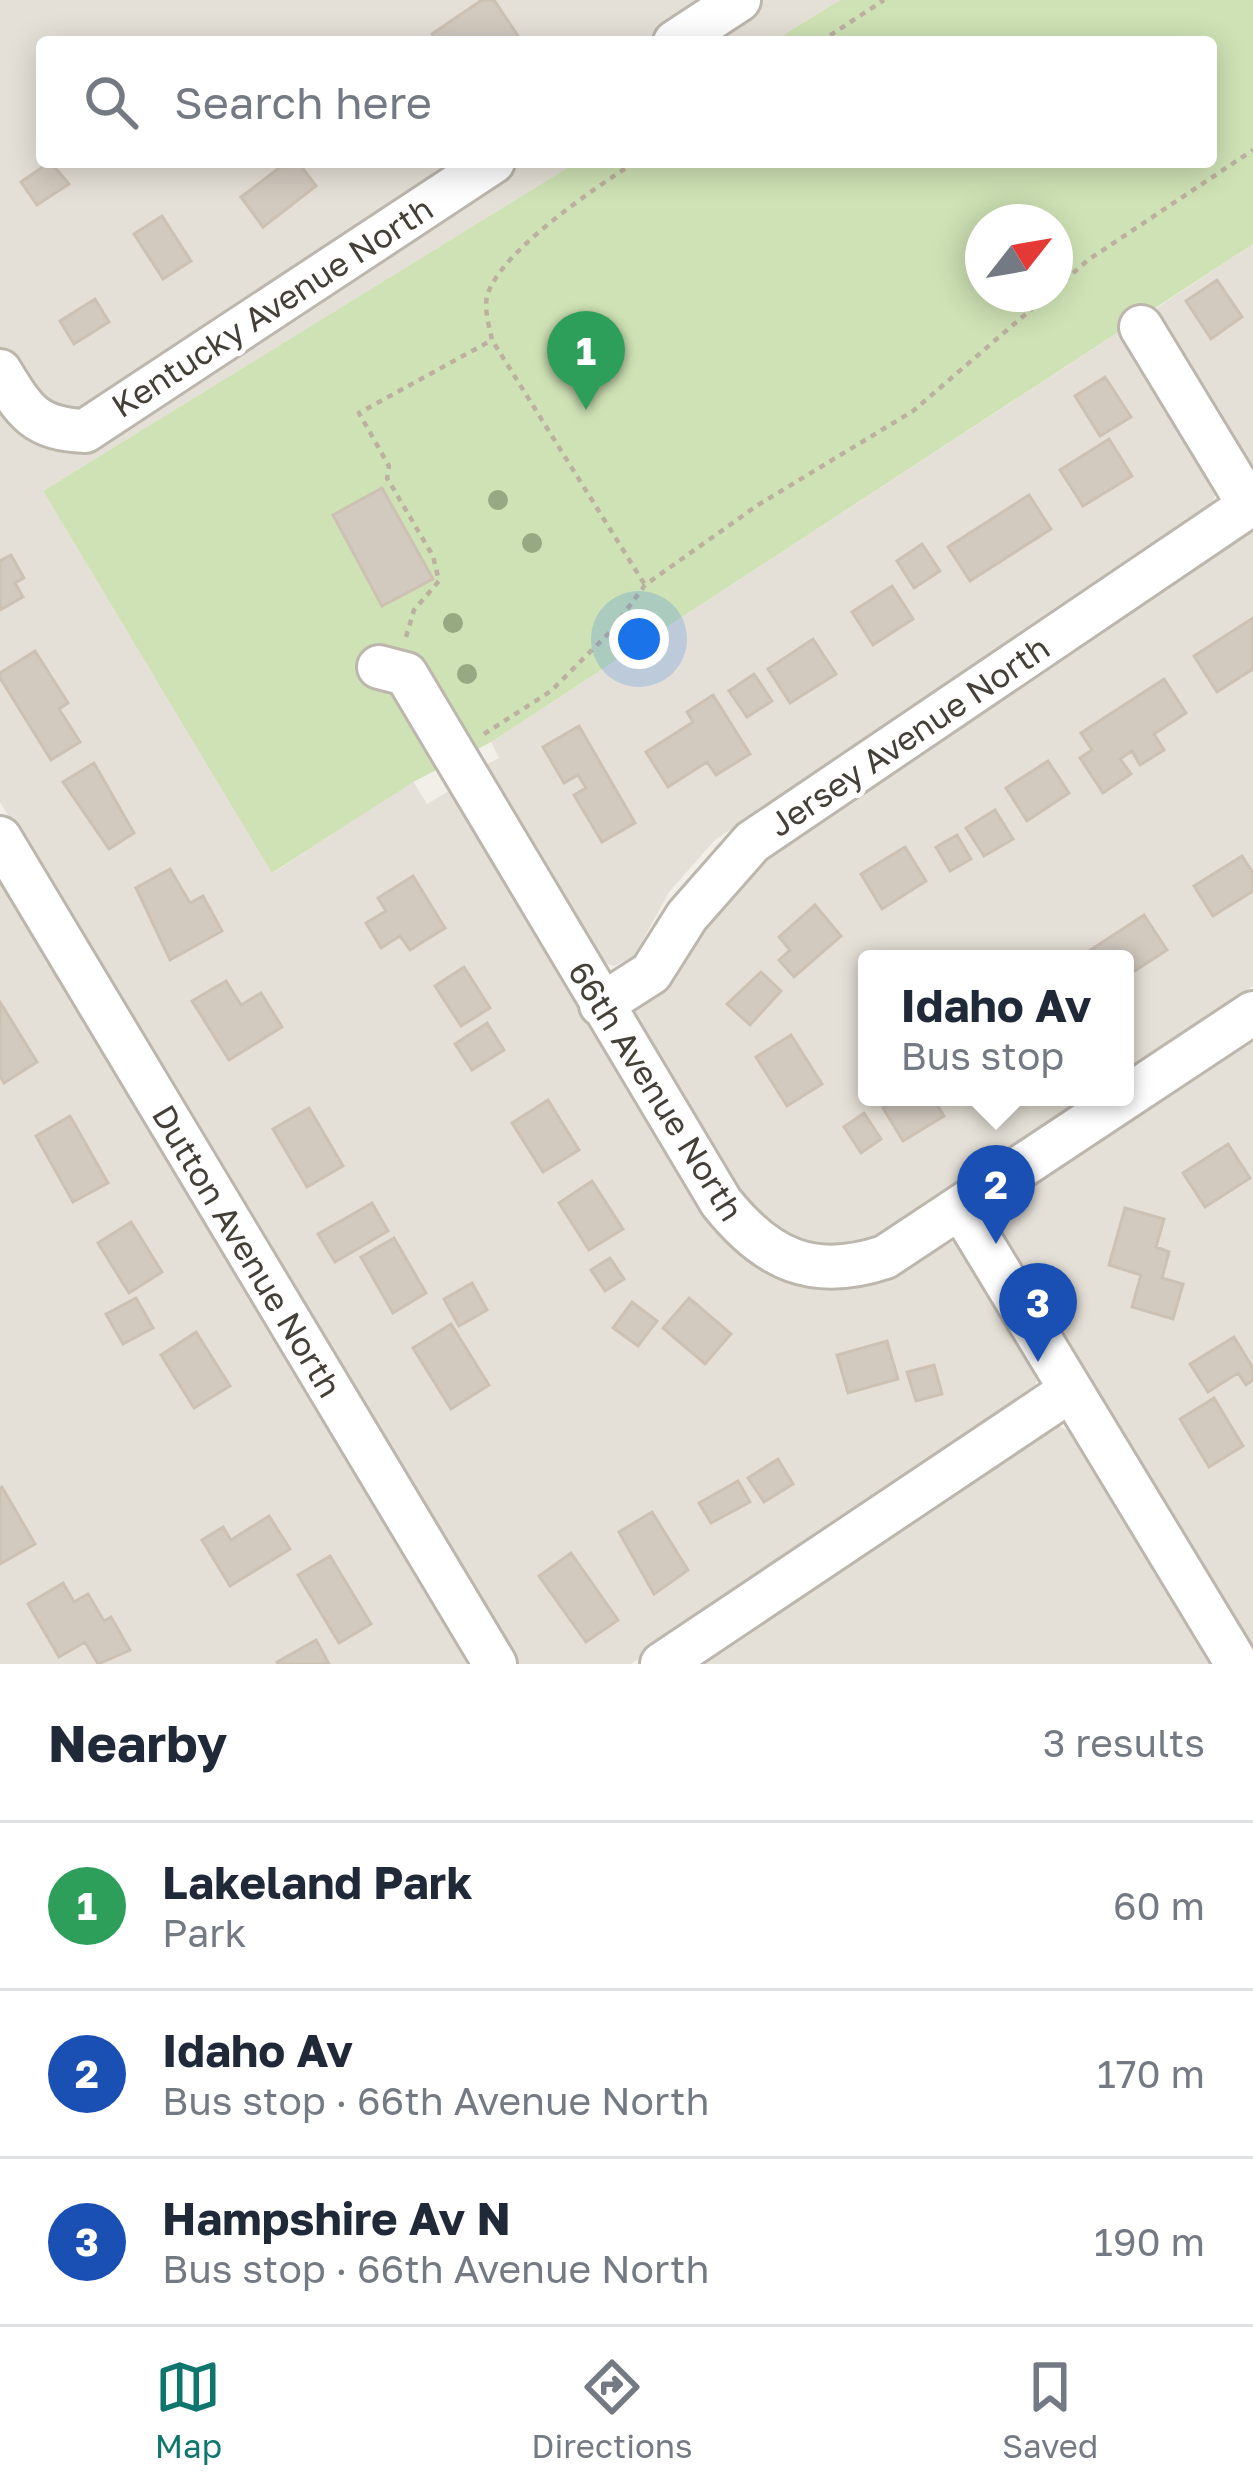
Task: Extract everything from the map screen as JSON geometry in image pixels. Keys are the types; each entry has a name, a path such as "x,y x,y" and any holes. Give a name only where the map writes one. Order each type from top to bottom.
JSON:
{"street":[{"path":"685,36 739,0"},
{"name":"Kentucky Avenue North","path":"0,371 22,408 52,429 85,431 484,168"},
{"path":"1141,327 1251,504"},
{"name":"Jersey Avenue North","path":"601,1005 651,973 687,916 752,842 1251,504"},
{"name":"66th Avenue North","path":"387,669 406,674 721,1202 745,1233 775,1253 845,1270 885,1257 1116,1106"},
{"name":"Dutton Avenue North","path":"0,838 495,1664"},
{"name":"66th Avenue North","path":"1134,1094 1253,1013"},
{"path":"962,1210 1237,1664"},
{"path":"662,1664 1071,1390"}],"path":[{"path":"829,36 884,0"},
{"path":"1073,273 1253,150"},
{"path":"626,168 599,185 498,272 485,299 492,340 645,585"},
{"path":"461,767 551,691 611,631 645,585 758,505 913,411 1028,312"},
{"path":"387,669 414,610 439,581 433,556 387,478 388,466 359,413 492,340"}],"shaded area":[{"path":"0,0 840,0 782,36 36,36 36,168 567,168 43,491 273,873 413,781 427,804 454,788 696,1202 721,1234 763,1269 956,1242 1039,1373 1033,1392 631,1664 517,1664 0,802"},
{"path":"1253,244 1253,468 1155,309"},
{"path":"1122,330 1217,486 1211,511 715,840 669,892 634,957 614,966 601,962 481,767 499,758 491,742"},
{"path":"1253,529 1253,986 1134,1066 1134,950 858,950 858,1106 1075,1106 890,1230 847,1247 807,1245 782,1237 751,1211 631,1021 633,1009 764,855"},
{"path":"0,875 472,1664 0,1664"},
{"path":"1253,1031 1253,1652 992,1222 992,1209"},
{"path":"1050,1423 1073,1432 1215,1664 691,1664"}],"green space":[{"path":"840,0 1253,0 1253,244 491,742 413,782 272,873 43,491 567,168 1217,168 1217,36 782,36"}],"building":[{"path":"482,0 494,0 518,36 433,36"},
{"path":"41,168 55,168 69,184 37,205 21,182"},
{"path":"279,168 302,168 316,186 263,227 241,197"},
{"path":"162,216 191,261 163,279 134,234"},
{"path":"1217,280 1242,317 1211,339 1186,301"},
{"path":"95,299 109,322 74,344 60,321"},
{"path":"1105,377 1131,417 1100,436 1075,396"},
{"path":"1109,439 1132,476 1083,506 1060,470"},
{"path":"382,488 433,579 382,606 333,515"},
{"path":"1029,495 1051,529 970,581 948,547"},
{"path":"922,544 940,571 914,588 897,561"},
{"path":"11,555 24,578 15,583 23,597 0,610 0,561"},
{"path":"892,586 913,619 873,645 852,612"},
{"path":"1253,618 1253,669 1217,692 1194,656"},
{"path":"813,639 836,674 790,703 768,669"},
{"path":"35,651 68,703 59,709 80,742 51,760 0,678 0,673"},
{"path":"754,674 772,701 747,717 729,691"},
{"path":"1164,679 1186,713 1154,734 1164,750 1140,765 1132,751 1120,759 1131,774 1103,793 1080,758 1092,750 1081,733"},
{"path":"713,695 750,754 716,775 707,762 668,787 646,752 693,722 687,712"},
{"path":"579,726 635,823 602,842 574,795 586,788 578,775 564,783 543,747"},
{"path":"1048,761 1069,793 1027,821 1006,788"},
{"path":"94,763 134,833 109,849 63,782"},
{"path":"995,810 1013,839 984,856 966,828"},
{"path":"957,835 971,859 950,871 936,847"},
{"path":"905,847 926,881 882,909 861,874"},
{"path":"1242,856 1253,873 1253,891 1213,916 1194,886"},
{"path":"170,869 190,903 203,896 222,931 170,960 136,888"},
{"path":"413,876 445,928 410,950 400,936 381,948 366,923 386,911 378,898"},
{"path":"815,905 841,936 794,977 779,960 790,950 779,937"},
{"path":"1144,915 1167,950 1134,971 1134,950 1091,950"},
{"path":"464,967 490,1008 461,1026 435,986"},
{"path":"761,972 781,991 750,1025 727,1004"},
{"path":"226,981 241,1005 261,993 282,1027 229,1060 192,1001"},
{"path":"0,1002 37,1062 4,1083 0,1076"},
{"path":"487,1023 504,1050 472,1070 455,1044"},
{"path":"791,1035 822,1084 787,1106 756,1057"},
{"path":"548,1100 579,1150 543,1172 512,1123"},
{"path":"938,1106 944,1116 903,1141 883,1108"},
{"path":"309,1108 343,1166 307,1187 273,1129"},
{"path":"864,1113 881,1139 861,1153 844,1127"},
{"path":"70,1116 108,1183 73,1202 36,1136"},
{"path":"1228,1144 1250,1178 1205,1207 1183,1173"},
{"path":"592,1181 623,1229 589,1250 559,1203"},
{"path":"372,1203 388,1231 335,1262 318,1234"},
{"path":"1125,1208 1164,1219 1156,1247 1169,1252 1162,1278 1183,1284 1173,1319 1132,1307 1141,1275 1109,1265"},
{"path":"131,1222 162,1272 129,1293 98,1243"},
{"path":"394,1238 426,1293 393,1313 361,1257"},
{"path":"610,1258 624,1279 605,1291 591,1270"},
{"path":"472,1283 487,1310 459,1326 444,1299"},
{"path":"136,1298 153,1328 123,1344 106,1314"},
{"path":"689,1298 731,1334 705,1364 663,1328"},
{"path":"632,1302 657,1321 638,1346 613,1328"},
{"path":"451,1324 489,1385 451,1409 413,1348"},
{"path":"196,1332 230,1386 194,1408 161,1355"},
{"path":"1234,1337 1253,1368 1253,1380 1246,1385 1238,1373 1208,1392 1190,1364"},
{"path":"887,1341 898,1379 848,1393 837,1355"},
{"path":"934,1365 942,1394 916,1401 907,1372"},
{"path":"1214,1398 1243,1446 1209,1467 1180,1419"},
{"path":"778,1459 793,1484 764,1502 748,1478"},
{"path":"738,1481 750,1502 711,1523 699,1503"},
{"path":"0,1488 35,1544 0,1564"},
{"path":"652,1512 688,1570 654,1594 619,1532"},
{"path":"269,1516 290,1549 230,1586 202,1540 223,1527 231,1540"},
{"path":"571,1553 618,1620 586,1642 539,1576"},
{"path":"330,1556 371,1624 339,1643 298,1575"},
{"path":"63,1583 74,1602 88,1594 104,1621 111,1617 130,1650 98,1664 85,1642 59,1657 28,1604"},
{"path":"316,1640 329,1664 278,1664 277,1662"}],"place":[{"name":"Lakeland Park","path":"586,410"},
{"name":"Idaho Av","path":"996,1244"},
{"name":"Hampshire Av N","path":"1038,1362"}]}
